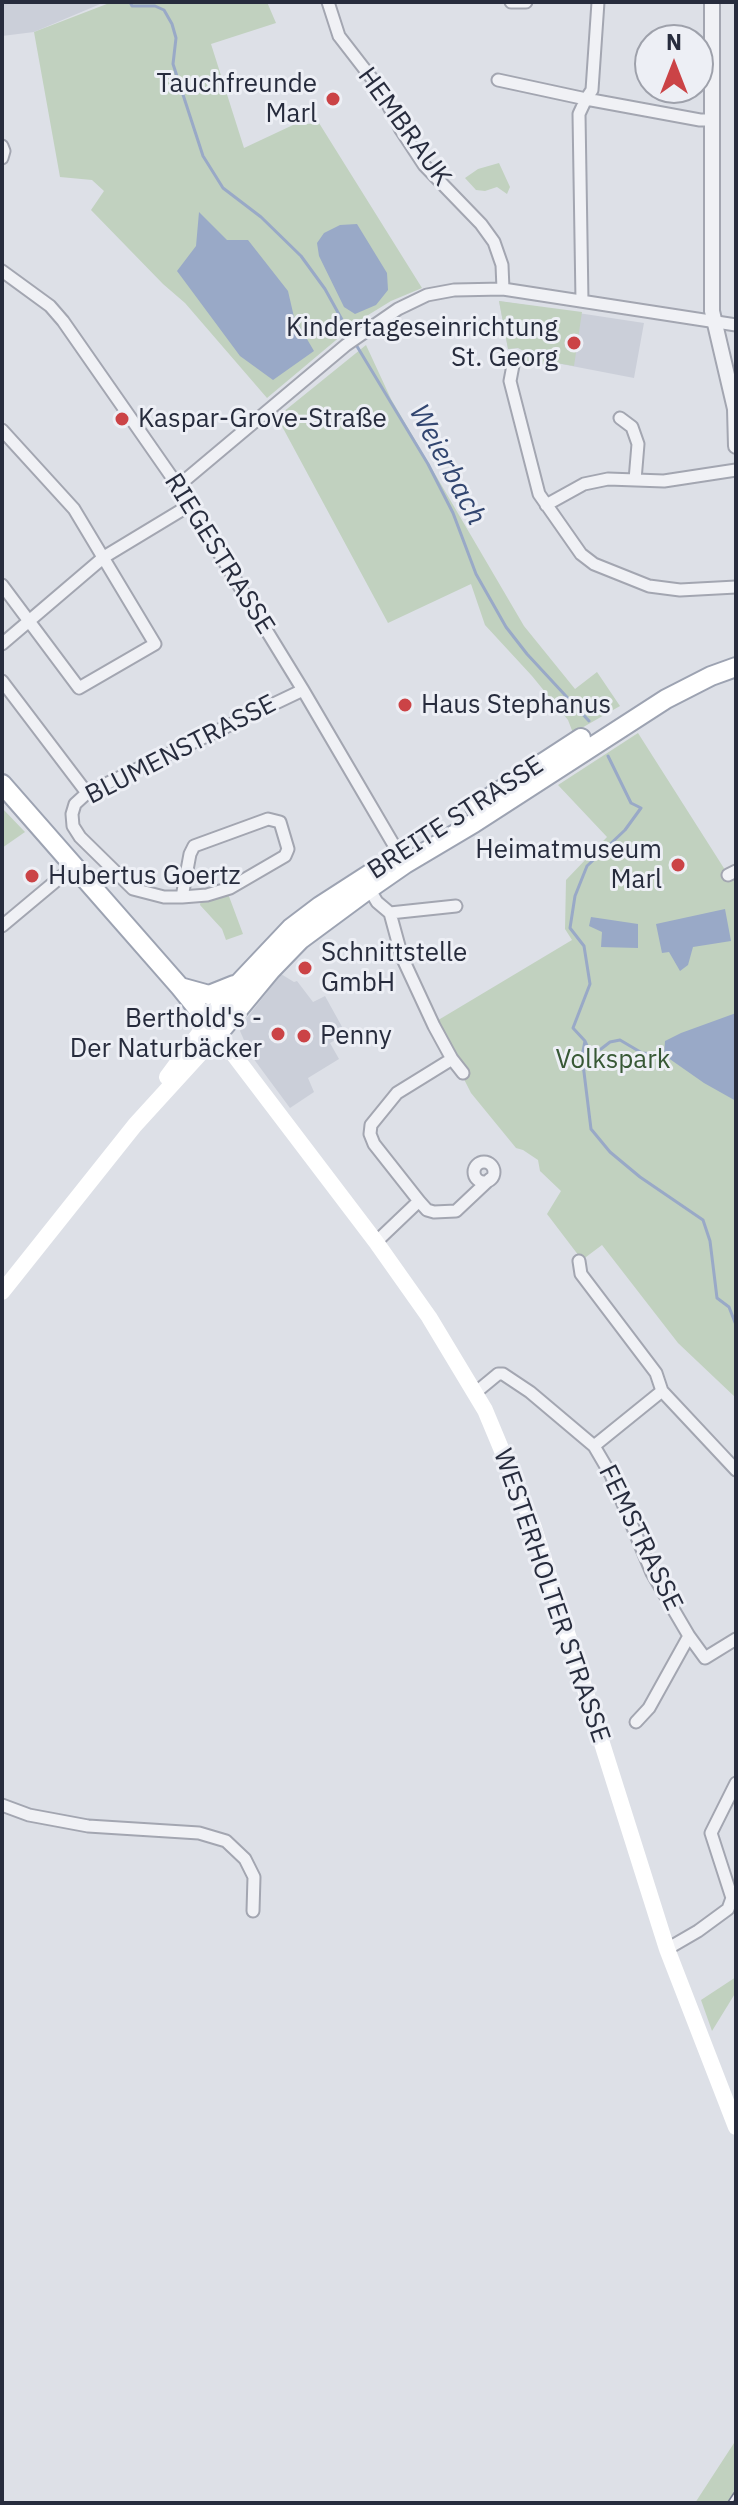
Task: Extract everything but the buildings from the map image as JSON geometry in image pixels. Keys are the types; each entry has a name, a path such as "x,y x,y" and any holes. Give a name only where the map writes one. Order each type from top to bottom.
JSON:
{"main road":[{"name":"BREITE STRASSE","path":"212,1028 300,940 366,884 633,705 736,655"},
{"name":"BREITE STRASSE","path":"402,859 474,823 666,699 736,667"},
{"path":"2,784 75,865 212,1028 178,1059 135,1125 2,1292"},
{"name":"BREITE STRASSE","path":"212,1028 240,982 291,928 320,906 366,884"},
{"path":"180,987 209,995 240,982"},
{"name":"WESTERHOLTER STRASSE","path":"212,1028 376,1242 429,1317 475,1393 506,1457 533,1525 667,1949 736,2127"}],"street":[{"name":"HEMBRAUK","path":"328,2 339,36 380,89 424,165 481,224 494,242 502,265 503,289"},
{"path":"511,2 526,2"},
{"path":"582,301 579,114 592,90 598,2"},
{"path":"712,2 714,323 735,409 736,446"},
{"path":"498,80 586,99 711,120"},
{"path":"2,146 2,158"},
{"name":"RIEGESTRASSE","path":"2,271 50,306 63,321 178,486 402,859"},
{"path":"178,486 346,345 398,309 427,295 454,290 503,289 736,325"},
{"path":"514,360 510,381 539,494 581,554 621,577 649,586 680,590 736,587"},
{"path":"620,418 632,427 638,444 635,480"},
{"path":"2,430 74,509 155,644 79,688 2,585"},
{"path":"546,505 584,484 608,479 664,481 736,470"},
{"path":"2,644 104,557 190,505"},
{"path":"2,681 87,793"},
{"name":"BLUMENSTRASSE","path":"182,897 194,846 268,819 280,822 288,849 285,856 230,888 207,895 182,897 148,895 133,889 80,837 73,826 75,804 87,793 303,690"},
{"path":"2,926 75,865"},
{"path":"366,884 377,902 390,913 402,957 452,1059 463,1073"},
{"path":"390,913 456,906"},
{"path":"452,1059 397,1093 371,1125 370,1134 374,1144 427,1210 456,1211 490,1179"},
{"path":"376,1242 419,1201"},
{"path":"579,1261 581,1274 656,1373 662,1391 736,1470"},
{"name":"FEMSTRASSE","path":"475,1393 498,1374 503,1374 530,1392 594,1446 611,1475 652,1573 705,1658 736,1639"},
{"path":"594,1446 662,1391"},
{"name":"FEMSTRASSE","path":"636,1722 649,1708 689,1636"},
{"path":"667,1949 728,1909 732,1898 711,1833 736,1783"},
{"path":"2,1805 29,1815 88,1826 214,1836 235,1848 250,1868 255,1884 253,1911"}],"shaded area":[{"path":"2,2 105,2 34,32 2,36"},
{"name":"Kindertageseinrichtung St. Georg","path":"499,301 644,323 634,378 551,362 526,368 524,351 508,349"},
{"path":"281,974 297,981 313,1002 325,996 346,1034 330,1043 339,1059 308,1078 314,1092 290,1108 250,1054 240,1031"}],"green space":[{"path":"112,2 267,2 276,23 211,44 244,148 293,125 319,123 422,288 391,301 360,320 267,398 185,303 91,210 104,191 92,180 60,177 34,32"},
{"path":"499,163 510,187 507,194 497,187 476,190 465,178 478,169"},
{"path":"499,301 582,312 574,366 551,362 526,368 524,351 508,349"},
{"path":"366,345 391,399 524,626 575,689 597,672 620,706 573,733 568,720 485,625 471,584 388,623 277,417"},
{"name":"Volkspark","path":"638,733 727,873 736,868 736,1398 678,1343 602,1245 582,1260 547,1214 561,1191 540,1171 538,1160 516,1148 471,1093 435,1022 572,940 565,929 566,880 607,837 558,785"},
{"path":"2,808 25,832 2,848"},
{"path":"227,891 243,934 226,940 222,929 200,905 201,900"},
{"path":"736,1977 736,1992 712,2031 701,2000"},
{"path":"736,2440 736,2503 695,2503"}],"water":[{"path":"199,212 227,240 248,240 288,291 294,317 314,351 273,380 240,356 177,271 196,246"},
{"path":"357,224 387,273 388,290 376,305 355,314 344,307 319,256 317,243 324,233 340,225"},
{"path":"725,909 731,941 693,947 688,965 680,971 669,952 662,953 656,924"},
{"path":"591,917 638,924 638,948 601,947 602,932 589,926"},
{"path":"736,1013 736,1101 664,1055 665,1041"}],"waterway":[{"name":"Weierbach","path":"130,2 132,6 155,6 164,10 172,24 176,38 173,64 203,156 223,188 261,217 301,256 325,289 351,336"},
{"name":"Weierbach","path":"355,343 428,464 453,513 476,574 506,627 589,721"},
{"name":"Weierbach","path":"608,756 631,803 641,808 625,830 587,866 575,896 570,928 584,946 590,984 573,1028 585,1041 582,1056 591,1129 610,1152 640,1177 703,1220 710,1241 717,1298 729,1307 736,1325"},
{"path":"585,1041 589,1050 601,1049 610,1042 620,1040 642,1053 664,1055"}],"railway":[{"path":"730,2503 736,2494"}],"place":[{"name":"Tauchfreunde Marl","path":"333,99"},
{"name":"Kindertageseinrichtung St. Georg","path":"574,343"},
{"name":"Kaspar-Grove-Straße","path":"122,419"},
{"name":"Haus Stephanus","path":"405,705"},
{"name":"Heimatmuseum Marl","path":"678,865"},
{"name":"Hubertus Goertz","path":"32,876"},
{"name":"Schnittstelle GmbH","path":"305,968"},
{"name":"Berthold's - Der Naturbäcker","path":"278,1034"},
{"name":"Penny","path":"304,1036"}]}
